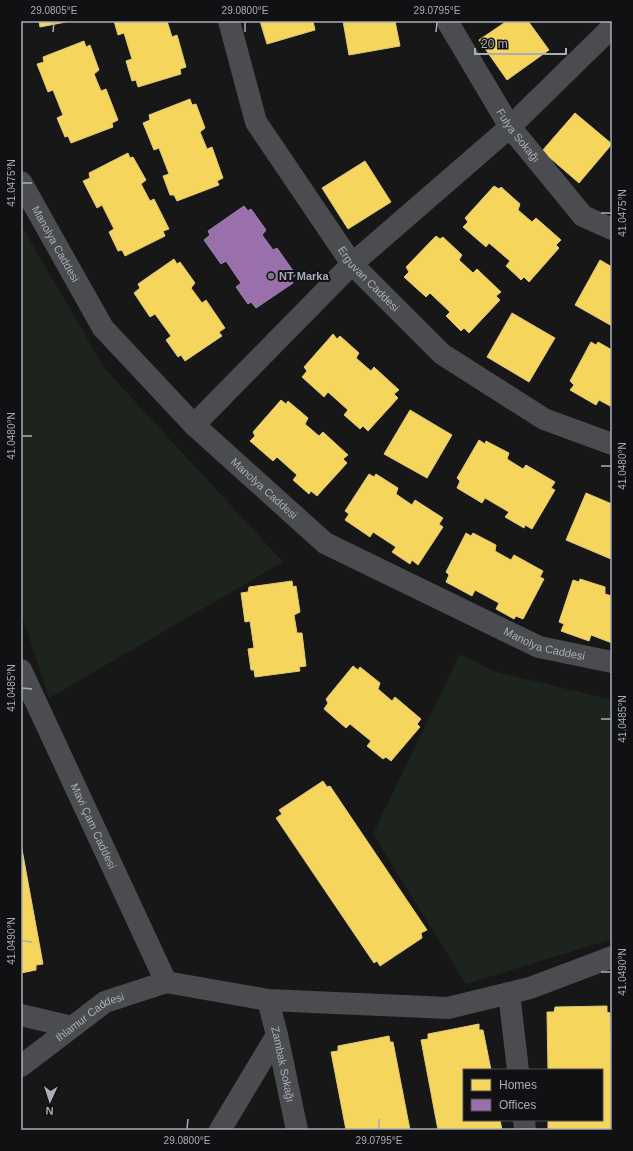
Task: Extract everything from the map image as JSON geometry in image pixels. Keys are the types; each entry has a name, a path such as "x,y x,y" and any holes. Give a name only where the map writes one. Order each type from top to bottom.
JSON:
{"street":[{"name":"Erguvan Caddesi","path":"229,21 256,122 352,264 442,354 544,419 612,444"},
{"name":"Fulya Sokağı","path":"448,21 510,127 583,216 612,228"},
{"path":"194,425 352,264 510,127 612,27"},
{"name":"Manolya Caddesi","path":"21,182 103,328 194,425 325,543 539,647 612,662"},
{"name":"Mavi Çam Caddesi","path":"21,670 166,982"},
{"path":"166,982 268,1000 448,1008 530,988 612,957"},
{"name":"Ihlamur Caddesi","path":"21,1066 105,1002 166,982"},
{"path":"509,993 518,1069"},
{"name":"Zambak Sokağı","path":"268,1000 277,1035 296,1130"},
{"path":"21,1015 72,1028"},
{"path":"220,1130 277,1035"}],"shaded area":[{"path":"21,225 105,369 283,562 49,698 21,612"},
{"path":"460,654 493,671 612,700 612,939 466,984 373,834"}],"building: Homes":[{"path":"39,21 71,21 40,27"},
{"path":"114,21 167,21 172,37 177,35 186,67 180,69 181,74 138,87 136,80 132,81 126,61 132,59 124,33 118,35"},
{"path":"260,21 313,21 315,30 267,44"},
{"path":"343,21 395,21 400,46 349,55"},
{"path":"507,21 528,21 549,50 507,80 479,40"},
{"path":"84,41 86,47 90,45 99,70 94,74 101,91 106,89 118,120 112,123 113,127 71,143 68,136 65,137 57,118 63,115 53,90 48,92 37,64 44,62 43,57"},
{"path":"190,99 192,105 196,104 205,128 200,132 207,149 212,147 223,178 217,181 219,185 177,201 174,195 170,195 163,176 169,174 159,148 154,150 143,123 150,120 149,115"},
{"path":"575,113 612,144 579,183 542,151"},
{"path":"128,153 130,158 133,157 146,180 141,184 150,201 154,199 169,229 163,231 165,236 125,256 122,250 118,251 109,232 114,229 102,205 97,208 83,181 90,178 89,173"},
{"path":"365,161 391,202 348,229 322,188"},
{"path":"494,186 499,189 501,187 520,204 518,210 532,222 536,218 561,240 556,245 559,248 529,282 524,277 521,280 506,266 510,261 489,243 486,247 463,227 468,222 465,218"},
{"path":"436,236 440,239 443,237 462,255 459,260 473,273 477,269 501,292 496,296 500,300 469,333 464,328 461,331 446,316 450,312 430,293 426,297 404,277 409,272 406,267"},
{"path":"174,259 177,264 180,262 195,283 191,288 202,303 206,300 225,328 219,332 222,336 185,361 181,355 178,357 166,340 171,336 155,314 150,317 134,293 140,288 138,284"},
{"path":"600,260 612,267 612,326 575,305"},
{"path":"512,313 555,338 529,382 487,357"},
{"path":"333,334 337,339 340,336 359,353 356,358 371,371 374,367 399,390 394,394 398,398 368,431 363,426 360,429 344,415 348,410 328,392 324,397 302,377 307,371 304,367"},
{"path":"591,342 596,345 598,342 612,350 612,407 599,400 596,405 570,390 574,385 570,381"},
{"path":"281,400 286,404 288,401 308,418 305,424 319,436 323,432 348,455 343,459 347,463 317,496 311,491 309,494 293,480 297,475 277,457 273,461 250,441 255,436 253,432"},
{"path":"410,410 452,435 427,478 384,454"},
{"path":"479,440 485,444 486,441 509,453 507,459 523,469 526,465 555,482 551,488 555,490 532,529 525,525 524,528 505,517 509,512 485,498 482,503 457,488 460,481 457,478"},
{"path":"369,474 374,477 376,474 398,488 396,494 412,505 415,500 443,518 439,524 443,527 418,565 412,560 410,564 392,552 396,547 373,532 370,537 345,520 349,514 345,511"},
{"path":"586,493 612,504 611,559 566,540"},
{"path":"466,533 471,536 473,533 496,545 495,551 511,560 514,555 543,571 540,577 544,579 523,619 516,616 514,619 496,609 499,603 475,590 472,596 446,582 449,575 446,572"},
{"path":"580,579 605,587 605,594 612,596 612,643 591,635 589,641 561,631 564,624 559,622 573,580 579,582"},
{"path":"292,581 293,587 296,586 300,612 294,615 297,633 302,633 306,666 299,667 300,671 255,677 254,670 251,670 248,649 254,648 250,621 245,622 241,593 248,592 249,587"},
{"path":"353,666 358,670 360,667 380,683 378,689 392,701 395,697 421,719 417,724 420,727 391,761 386,757 383,759 367,746 371,741 350,724 346,728 324,709 328,703 326,699"},
{"path":"323,781 327,787 330,786 427,930 421,933 422,938 380,966 377,961 374,963 276,818 282,814 279,810"},
{"path":"21,844 43,964 36,965 36,970 21,973"},
{"path":"607,1006 607,1012 610,1013 612,1130 548,1130 548,1121 603,1121 603,1069 548,1069 547,1012 554,1012 555,1007"},
{"path":"479,1024 479,1030 483,1030 491,1069 463,1069 463,1121 500,1121 502,1130 438,1130 421,1040 428,1039 428,1034"},
{"path":"389,1036 390,1042 393,1042 410,1130 346,1130 331,1052 338,1051 338,1046"}],"building: Offices":[{"path":"244,206 248,211 251,209 266,230 262,235 273,250 277,248 296,275 290,279 293,283 256,308 251,302 248,304 236,287 241,283 226,261 221,264 204,240 210,235 208,231"}],"place":[{"name":"NT Marka","path":"271,276"}]}
